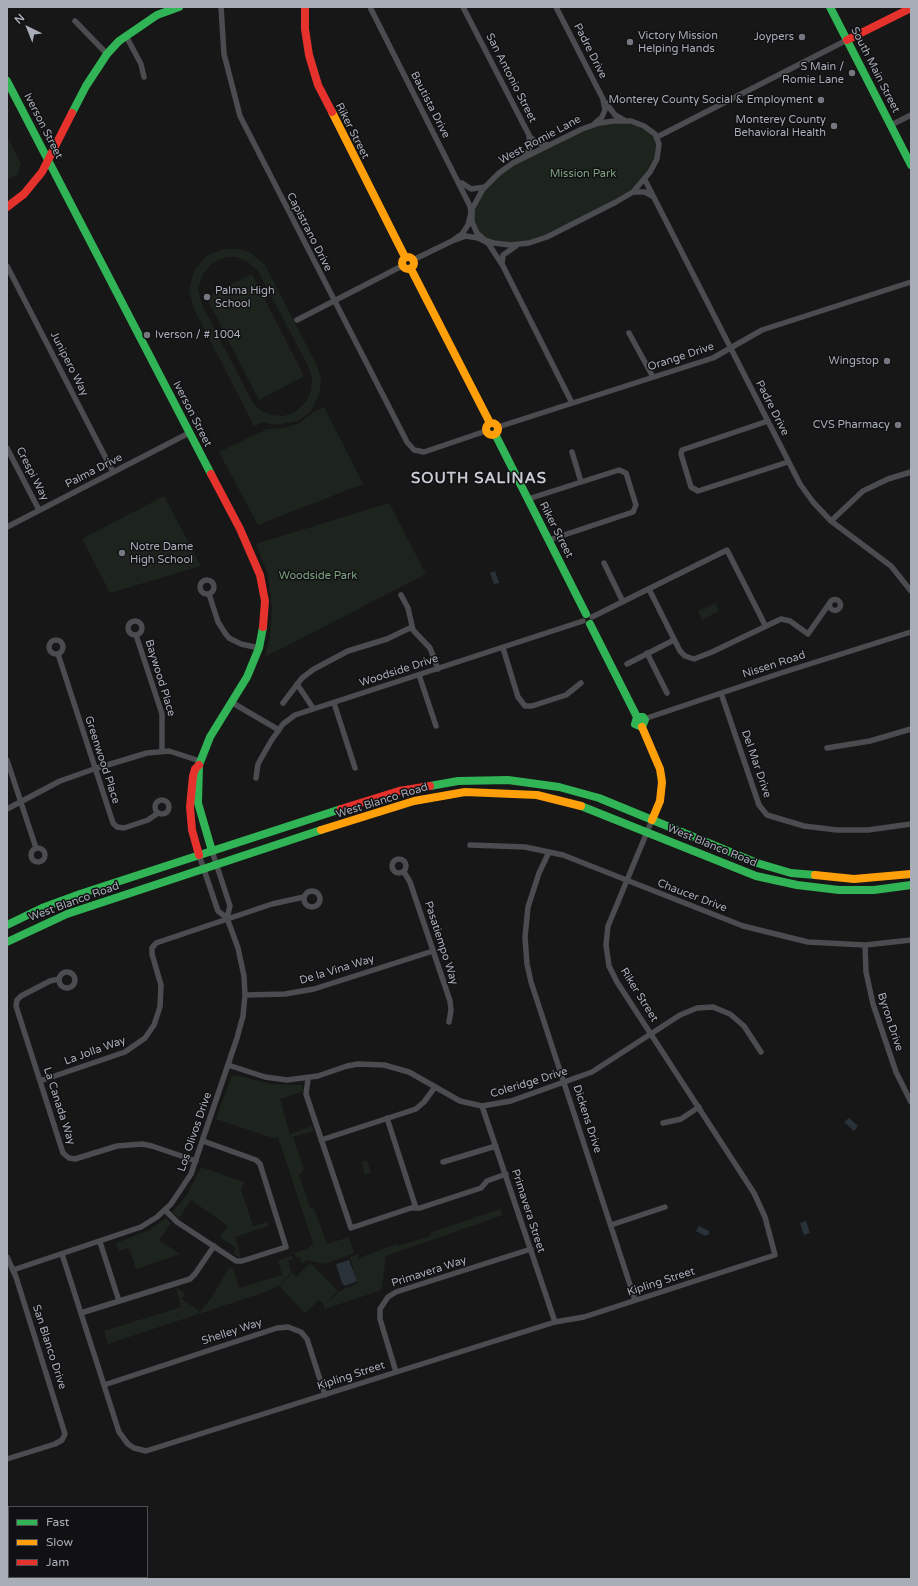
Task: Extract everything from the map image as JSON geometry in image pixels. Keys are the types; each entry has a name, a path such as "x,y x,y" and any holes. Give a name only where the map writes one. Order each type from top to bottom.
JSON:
{"street":[{"path":"7,207 32,186 49,161 86,86 108,54 126,36 149,20 179,7"},
{"name":"Capistrano Drive","path":"221,7 224,54 240,116 406,442 411,448 424,452 486,431"},
{"name":"Riker Street","path":"305,7 305,29 309,55 318,85 405,257"},
{"name":"Bautista Drive","path":"370,7 458,180 468,201 471,213"},
{"name":"San Antonio Street","path":"463,7 529,135 530,148 522,158"},
{"name":"Padre Drive","path":"556,7 603,99 615,115 625,121"},
{"name":"South Main Street","path":"830,7 911,165"},
{"path":"657,137 911,8"},
{"path":"75,21 108,54"},
{"path":"126,36 141,64 144,77"},
{"name":"Iverson Street","path":"7,81 240,529 260,575 265,601 265,614 259,648 247,677 210,737 193,776 190,807 192,830 199,855"},
{"path":"594,124 604,114 605,106 603,99"},
{"path":"891,125 911,115"},
{"name":"West Romie Lane","path":"414,260 452,241 466,236 503,244 518,245 547,238 632,192 645,180 657,159 659,144 657,137 644,126 625,121 594,124 522,158 505,168 486,186 476,200 467,228 452,241"},
{"path":"529,135 540,144 550,145"},
{"path":"458,180 471,189 478,189 486,186"},
{"name":"Padre Drive","path":"645,180 788,462 808,495 831,521 891,566 911,591"},
{"path":"632,192 645,192 656,202"},
{"path":"471,213 475,230 493,249 503,266 572,403"},
{"path":"503,266 503,255 518,245"},
{"path":"402,266 402,261 405,257 409,257 414,260 414,265 411,269"},
{"name":"Junipero Way","path":"7,266 113,472"},
{"path":"297,320 402,266"},
{"path":"402,266 406,269 411,269"},
{"path":"411,269 490,423"},
{"name":"Orange Drive","path":"497,431 572,403 713,358 762,330 911,282"},
{"path":"629,333 652,377"},
{"path":"768,421 682,450 681,454 691,487 698,491 788,462"},
{"path":"490,423 495,423 497,431 489,434 486,431 487,425 490,423"},
{"name":"Riker Street","path":"497,431 528,499 641,721 660,769 662,782 660,801 608,926 607,955 617,982 754,1193 769,1230 775,1255"},
{"name":"Palma Drive","path":"7,527 189,433"},
{"name":"Crespi Way","path":"7,448 39,510"},
{"path":"572,452 581,482"},
{"path":"528,499 619,470 624,471 630,485 636,508 631,513 549,540"},
{"path":"831,521 863,491 888,479 911,472"},
{"name":"Woodside Drive","path":"256,778 258,764 279,730 295,715 588,619 727,550 765,625"},
{"path":"604,563 623,602"},
{"path":"649,589 674,640 685,656 697,658 765,625 783,619 790,621 808,634 831,601"},
{"path":"209,594 218,622 224,633 234,641 259,648"},
{"path":"401,595 408,608 412,627 430,648 438,669"},
{"path":"284,703 297,684 309,672 336,657 387,639 412,627"},
{"name":"Nissen Road","path":"641,721 721,693 911,632"},
{"name":"Baywood Place","path":"136,635 162,714 162,751"},
{"path":"628,664 674,640"},
{"path":"503,648 518,697 526,706 532,706 566,695 581,683"},
{"name":"Greenwood Place","path":"58,654 112,821 117,827 124,828 148,820 158,813"},
{"path":"647,654 667,693"},
{"path":"419,675 436,726"},
{"path":"297,684 313,708"},
{"name":"Del Mar Drive","path":"721,693 759,805 767,815 804,826 837,830 875,830 911,824"},
{"path":"231,702 279,730"},
{"path":"334,703 355,768"},
{"path":"827,748 870,741 911,729"},
{"path":"7,809 60,781 94,769 146,754 162,751 176,753 199,763"},
{"path":"7,760 36,848"},
{"name":"Iverson Street","path":"199,763 200,770 198,790 200,809 212,851"},
{"name":"West Blanco Road","path":"7,925 42,908 80,894 199,855 399,791 458,780 508,780 559,787 599,798 757,864 792,873 854,879 911,874"},
{"name":"West Blanco Road","path":"7,942 30,930 68,914 414,801 465,792 498,792 537,795 590,808 756,876 797,885 839,890 874,890 911,886"},
{"name":"Chaucer Drive","path":"470,845 518,846 549,852 585,863 627,882 743,926 780,936 808,942 865,945 911,940"},
{"name":"Los Olivos Drive","path":"212,851 230,906 227,918"},
{"name":"Dickens Drive","path":"549,852 539,873 528,906 525,951 531,982 635,1300"},
{"name":"Los Olivos Drive","path":"13,1270 141,1227 165,1210 184,1187 196,1161 240,1028 245,994 242,965 227,918 218,910 199,855"},
{"name":"Pasatiempo Way","path":"404,872 410,882 450,1001 451,1010 449,1022"},
{"path":"227,918 284,900 304,897"},
{"name":"La Jolla Way","path":"40,1081 118,1055 139,1044 154,1025 160,1006 161,985 152,954 154,946 159,941 227,918"},
{"name":"Byron Drive","path":"865,945 866,972 873,1004 896,1072 911,1102"},
{"name":"De la Vina Way","path":"245,994 285,994 314,989 433,951"},
{"name":"La Canada Way","path":"59,979 50,981 21,996 16,1003 62,1150 69,1158 75,1159 117,1146 142,1144 196,1161"},
{"name":"Coleridge Drive","path":"228,1065 276,1079 308,1079 347,1066 375,1064 405,1070 460,1101 482,1106 511,1101 592,1072 689,1011 697,1008 713,1008 730,1014 740,1022 761,1052"},
{"path":"308,1079 306,1094 351,1228 411,1208 416,1208 481,1188 487,1181 506,1174"},
{"path":"321,1140 420,1107 435,1087"},
{"name":"Primavera Street","path":"482,1106 555,1322"},
{"path":"663,1124 681,1119 699,1107"},
{"path":"387,1118 416,1208"},
{"path":"165,1210 176,1222 232,1259 239,1261 286,1247 260,1164 256,1160 203,1141"},
{"path":"443,1162 496,1146"},
{"path":"611,1225 665,1208"},
{"path":"100,1242 119,1301"},
{"path":"81,1313 192,1277 214,1246"},
{"name":"Primavera Way","path":"396,1372 380,1319 380,1309 388,1297 396,1292 531,1249"},
{"name":"Kipling Street","path":"62,1254 119,1432 123,1439 134,1448 146,1451 555,1322 584,1317 775,1255"},
{"name":"San Blanco Drive","path":"7,1257 13,1270 65,1429 64,1437 59,1442 7,1459"},
{"name":"Shelley Way","path":"104,1384 277,1328 288,1327 301,1332 307,1339 325,1395"}],"green space":[{"name":"Mission Park","path":"631,121 657,137 657,159 633,192 537,241 494,243 475,230 472,209 474,204 499,173 591,125"},
{"path":"7,136 21,164 17,175 7,180"},
{"path":"224,249 238,249 250,252 265,265 316,364 321,378 320,392 310,412 298,421 277,425 262,422 254,426 194,309 189,290 194,271 206,256","holes":["226,257 236,257 246,261 258,271 309,368 312,379 311,390 307,401 294,413 283,416 272,415 261,411 253,403 202,305 198,290 202,275 212,263"]},
{"path":"252,274 304,376 259,400 206,297"},
{"path":"324,407 363,484 258,525 219,452 267,429 284,428 300,423 312,413"},
{"path":"164,496 201,566 110,593 82,539"},
{"name":"Woodside Park","path":"389,503 426,574 265,657 270,637 272,608 268,575 256,544"},
{"path":"715,603 719,611 702,620 698,611"},
{"path":"235,1075 271,1084 302,1085 304,1091 280,1099 290,1134 312,1126 314,1131 293,1137 304,1170 299,1175 310,1208 314,1209 327,1244 349,1237 354,1253 325,1264 307,1260 303,1264 299,1257 296,1258 294,1253 307,1249 313,1243 278,1137 273,1138 216,1119 231,1077"},
{"path":"367,1160 371,1173 365,1175 361,1162"},
{"path":"201,1167 244,1182 241,1190 253,1226 267,1222 268,1226 235,1237 241,1257 238,1257 233,1253 236,1248 220,1237 228,1226 191,1200 179,1218 172,1212 187,1195"},
{"path":"500,1209 503,1215 386,1256 382,1288 379,1291 325,1309 324,1305 340,1291 357,1283 350,1257 358,1254 359,1258 396,1244 398,1246 430,1236 432,1232"},
{"path":"166,1218 171,1223 159,1240 180,1254 136,1269 130,1250 127,1248 119,1251 116,1243 149,1230"},
{"path":"292,1256 293,1259 288,1260 291,1273 278,1286 271,1290 108,1344 104,1331 181,1307 176,1287 185,1294 181,1299 197,1309 199,1313 209,1301 230,1267 233,1268 239,1288 282,1275 278,1260"},
{"path":"310,1263 338,1291 324,1305 319,1300 305,1313 279,1286 292,1273 296,1277"}],"shaded area":[{"path":"495,571 499,583 494,584 490,573"},
{"path":"849,1118 858,1126 854,1131 844,1122"},
{"path":"806,1221 810,1233 804,1235 800,1223"},
{"path":"699,1226 709,1231 709,1234 705,1236 696,1231"},
{"path":"349,1260 357,1281 345,1286 342,1283 336,1264"}],"traffic: fast":[{"path":"72,113 86,86 107,54 119,41 157,15 179,7"},
{"path":"830,7 911,165"},
{"path":"7,81 211,474"},
{"path":"495,434 586,614"},
{"path":"590,624 637,717"},
{"path":"212,851 198,803 199,765 210,737 247,677 259,648 263,627"},
{"path":"637,717 643,717 645,720 642,727"},
{"path":"637,717 635,724 642,727"},
{"path":"430,786 458,781 508,780 559,787 599,798 757,863 791,873 815,875"},
{"path":"581,806 756,876 797,885 839,890 874,890 911,885"},
{"path":"7,925 42,908 80,894 341,809"},
{"path":"7,942 67,914 321,830"}],"traffic: slow":[{"path":"332,112 405,257"},
{"path":"406,257 410,257 414,263 410,269 406,269 402,265 402,261 406,257"},
{"path":"411,269 490,423"},
{"path":"490,423 494,423 498,429 494,435 490,435 486,431 486,427 490,423"},
{"path":"642,727 660,769 662,782 660,801 652,820"},
{"path":"321,830 414,801 465,792 537,795 581,806"},
{"path":"815,875 854,879 911,874"}],"traffic: jam":[{"path":"305,7 305,29 309,55 318,85 332,112"},
{"path":"847,40 911,8"},
{"path":"7,207 24,194 42,172 72,113"},
{"path":"211,474 240,529 260,575 265,601 263,627"},
{"path":"199,765 195,769 193,776 190,807 192,830 199,855"},
{"path":"341,809 399,791 430,786"}],"place":[{"name":"Joypers","path":"802,37"},
{"name":"Victory Mission Helping Hands","path":"630,42"},
{"name":"S Main / Romie Lane","path":"852,73"},
{"name":"Monterey County Social & Employment","path":"821,100"},
{"name":"Monterey County Behavioral Health","path":"834,126"},
{"name":"Palma High School","path":"207,297"},
{"name":"Iverson / # 1004","path":"147,335"},
{"name":"Wingstop","path":"887,361"},
{"name":"CVS Pharmacy","path":"898,425"},
{"name":"Notre Dame High School","path":"122,553"}],"district":[{"name":"SOUTH SALINAS","path":"479,479"}]}
